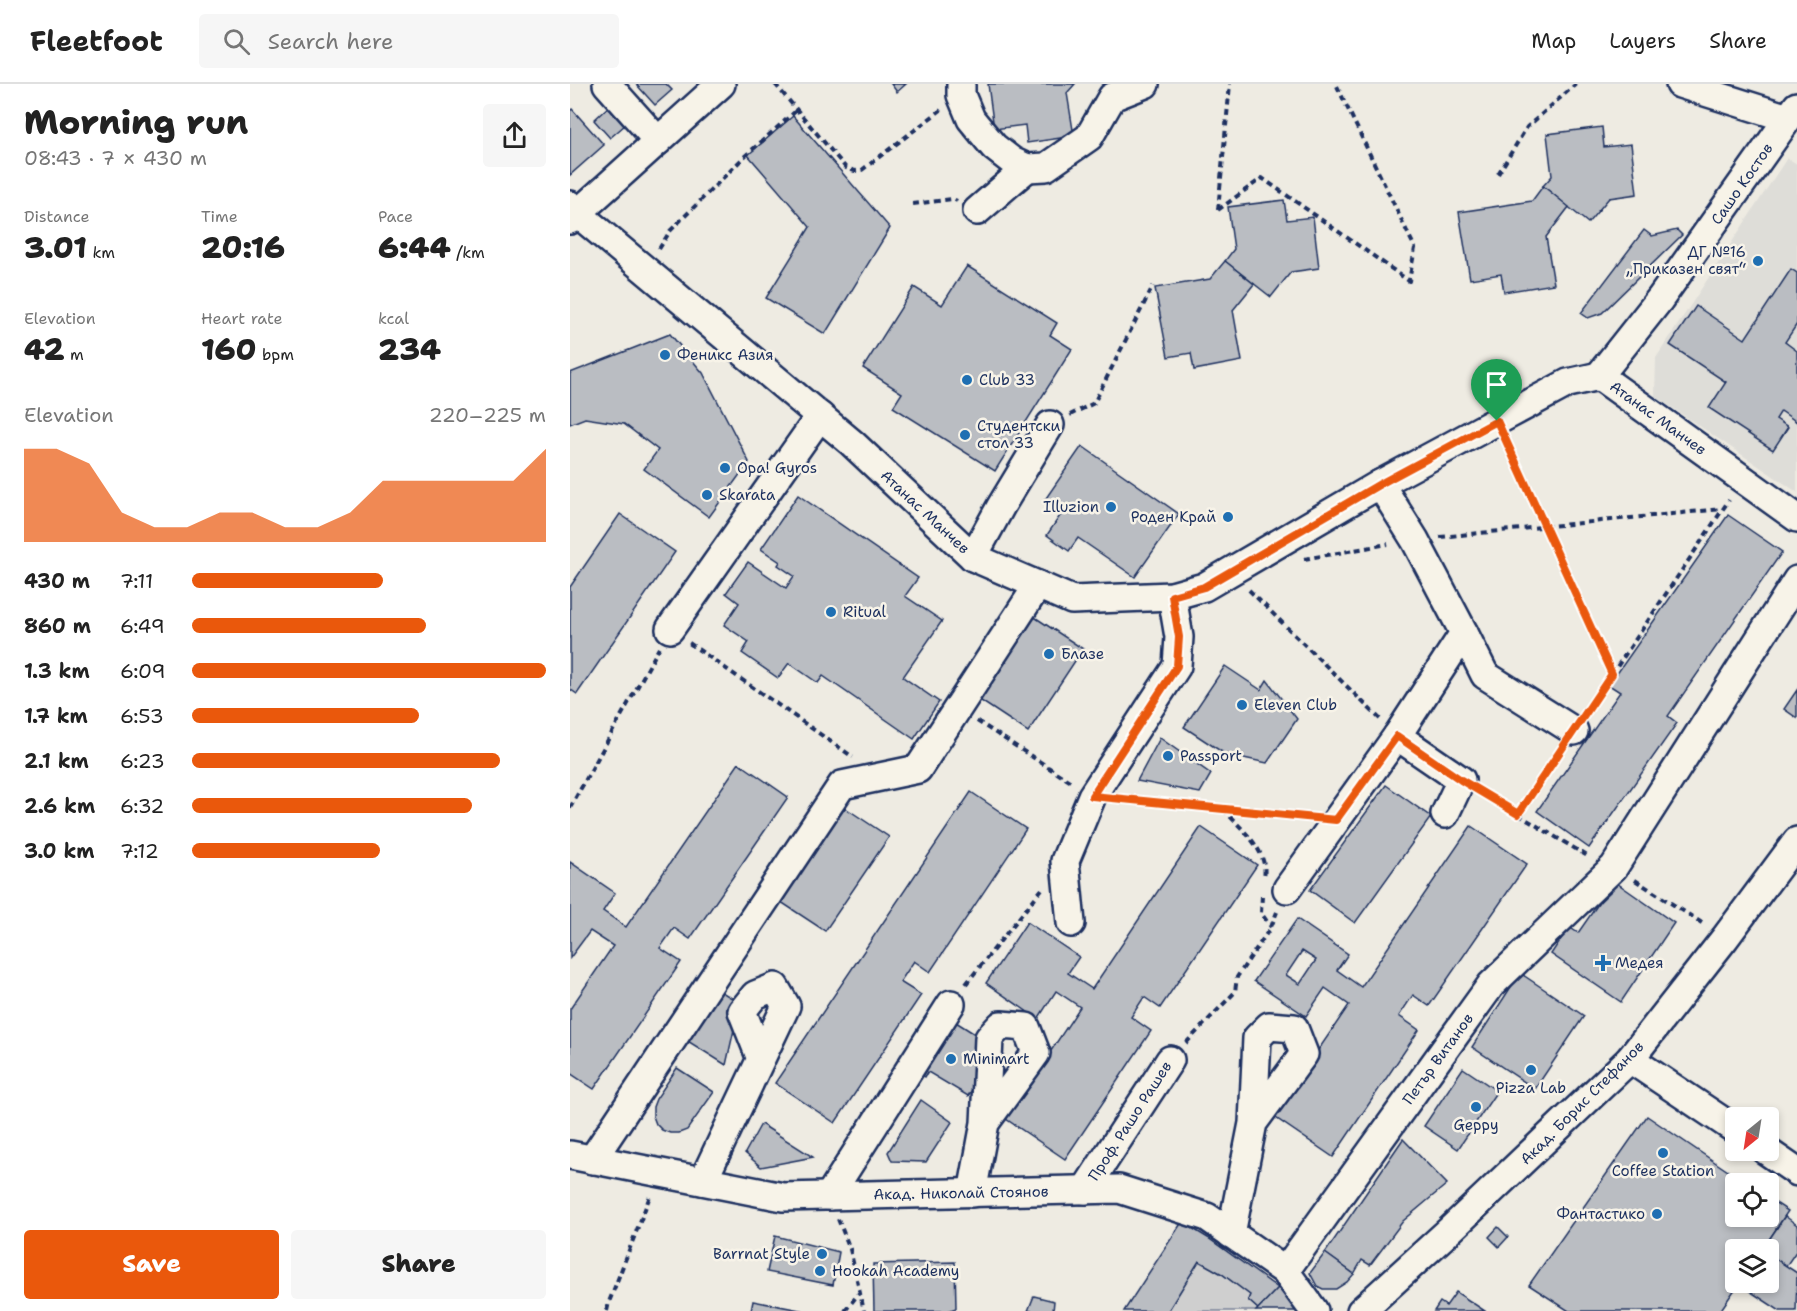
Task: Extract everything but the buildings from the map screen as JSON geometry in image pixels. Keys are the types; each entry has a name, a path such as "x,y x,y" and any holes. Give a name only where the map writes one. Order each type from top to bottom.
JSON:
{"street":[{"path":"607,84 658,141"},
{"path":"572,213 658,141 721,84"},
{"path":"961,89 970,118 994,147 1012,161 1027,168 1046,167 1089,137 1112,97 1145,84"},
{"path":"1680,84 1793,112"},
{"name":"Сашо Костов","path":"1599,376 1660,299 1793,112"},
{"path":"977,211 1027,168"},
{"name":"Атанас Манчев","path":"572,213 645,270 852,443 973,557 1072,600 1172,596 1204,587 1380,484 1568,383 1599,376 1797,518"},
{"path":"669,629 820,416"},
{"path":"973,557 1050,425"},
{"path":"1380,484 1415,540 1485,675 1574,731"},
{"name":"Петър Витанов","path":"1285,1271 1491,985 1614,867 1797,580"},
{"path":"581,1158 842,785 918,769 1038,585"},
{"path":"1071,923 1065,861 1092,796 1177,666 1179,637 1172,596"},
{"path":"1271,886 1336,820 1397,736 1464,633"},
{"path":"1397,736 1461,780 1445,814"},
{"name":"Акад. Борис Стефанов","path":"1361,1311 1459,1222 1630,1059 1725,939 1797,842"},
{"path":"829,1196 951,1004"},
{"path":"703,1181 761,1059"},
{"path":"1630,1059 1725,1123"},
{"name":"Проф. Рашо Рашев","path":"1085,1190 1170,1060"},
{"path":"972,1193 985,1123"},
{"path":"1231,1234 1253,1124"},
{"name":"Акад. Николай Стоянов","path":"581,1158 783,1197 1119,1189 1207,1217 1285,1271 1314,1311"},
{"path":"1779,1160 1797,1172"}],"path":[{"path":"775,84 846,168 855,171 862,170 961,89"},
{"path":"1230,84 1218,210 1262,178 1409,281 1415,248 1336,84"},
{"path":"1498,174 1527,127 1576,84"},
{"path":"645,270 670,231 744,158 797,110"},
{"path":"913,204 953,199 977,211"},
{"path":"1050,425 1094,403 1153,286"},
{"path":"1497,421 1612,674"},
{"path":"1518,814 1743,479"},
{"path":"1544,528 1722,509"},
{"path":"1231,572 1397,736"},
{"path":"570,808 669,629 880,776"},
{"path":"958,709 1049,767"},
{"path":"1461,780 1592,859 1614,867 1725,939"},
{"path":"1092,796 1336,820"},
{"path":"1223,809 1257,846 1266,867 1271,886 1261,913 1271,927"},
{"path":"973,973 1065,861"},
{"name":"Проф. Рашо Рашев","path":"1170,1060 1235,992 1237,977 1271,927 1271,886"},
{"path":"607,1311 659,1173"},
{"path":"829,1196 850,1249 864,1311"},
{"path":"845,1311 860,1292"}],"shaded area":[{"name":"ДГ №16 „Приказен свят“","path":"1787,158 1797,164 1797,492 1655,396 1656,358"},
{"path":"1199,1261 1222,1274 1250,1295 1248,1300 1258,1309 1256,1311 1168,1311"}],"place":[{"name":"ДГ №16 „Приказен свят“","path":"1758,261"},
{"name":"Феникс Азия","path":"665,355"},
{"name":"Club 33","path":"967,380"},
{"name":"Студентски стол 33","path":"965,435"},
{"name":"Opa! Gyros","path":"725,468"},
{"name":"Skarata","path":"707,495"},
{"name":"Illuzion","path":"1111,507"},
{"name":"Роден Край","path":"1228,517"},
{"name":"Ritual","path":"831,612"},
{"name":"Блазе","path":"1049,654"},
{"name":"Eleven Club","path":"1242,705"},
{"name":"Passport","path":"1168,756"},
{"name":"Медея","path":"1603,963"},
{"name":"Minimart","path":"951,1059"},
{"name":"Pizza Lab","path":"1531,1070"},
{"name":"Geppy","path":"1476,1107"},
{"name":"Coffee Station","path":"1663,1153"},
{"name":"Фантастико","path":"1657,1214"},
{"name":"Barrnat Style","path":"822,1254"},
{"name":"Hookah Academy","path":"820,1271"}],"route":[{"path":"1497,421 1612,674 1518,814 1461,780 1397,736 1336,820 1092,796 1177,666 1179,637 1172,596 1204,587 1380,484 1497,421"}]}
